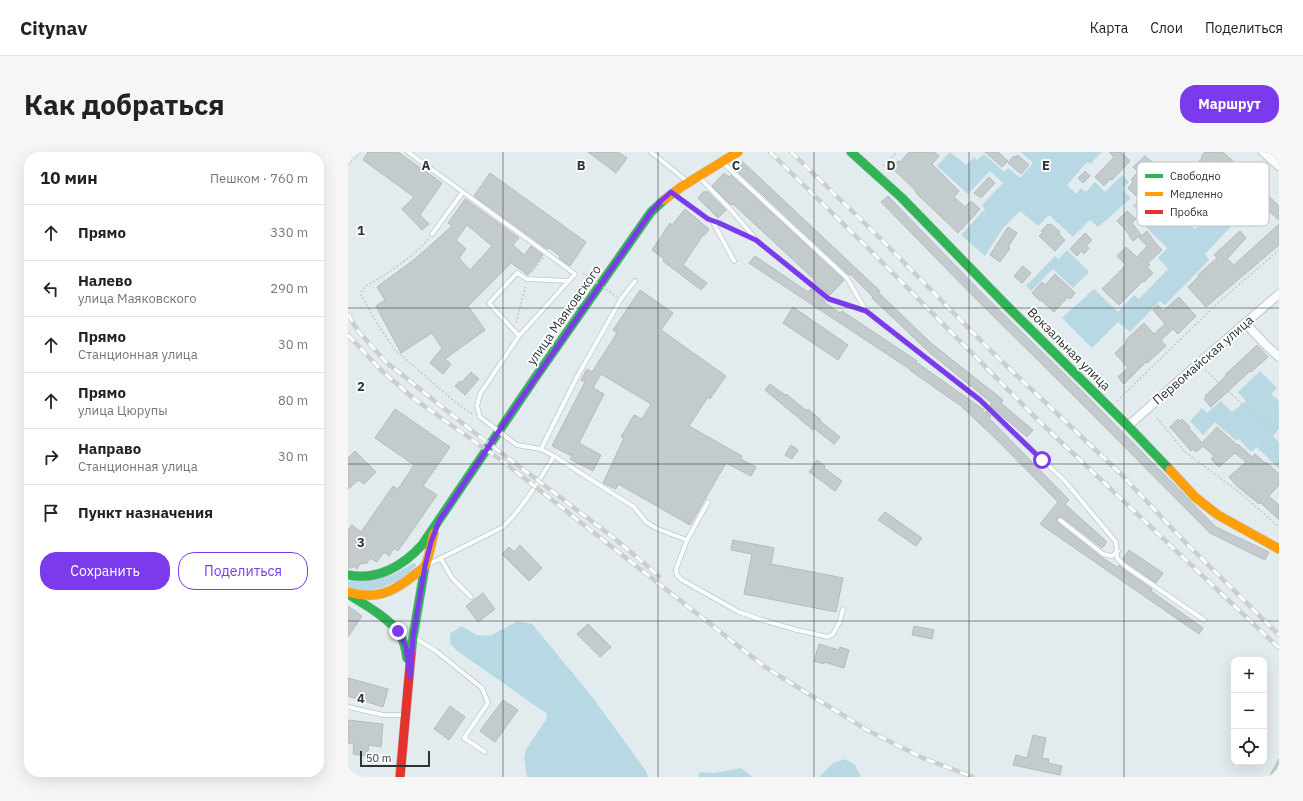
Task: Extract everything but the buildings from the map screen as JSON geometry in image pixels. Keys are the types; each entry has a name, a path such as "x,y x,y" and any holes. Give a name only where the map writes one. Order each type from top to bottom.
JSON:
{"main road":[{"name":"улица Маяковского","path":"439,521 501,428 651,212 671,192 738,152"},
{"name":"Вокзальная улица","path":"851,152 902,198 1007,306 1128,426 1195,497 1218,515 1279,549"},
{"path":"400,777 413,637 425,566 431,542 439,521"},
{"path":"348,575 354,577 370,576 392,569 402,563 422,545 439,521"},
{"path":"348,593 371,596 388,592 405,583 425,566"},
{"path":"348,593 386,620 398,631 406,647 410,677"}],"street":[{"path":"860,152 865,164"},
{"path":"1263,152 1279,166"},
{"name":"Первомайская улица","path":"1128,426 1279,294"},
{"path":"1246,324 1279,357"}],"lane":[{"path":"408,152 575,274 519,336 480,394 477,406 480,417 517,445 541,449 554,456 629,504 640,513 646,522 658,529 687,540"},
{"path":"651,152 688,182"},
{"path":"722,162 847,278 866,311"},
{"path":"698,176 730,209 756,240 829,299 866,311 980,400 1064,480 1116,542 1118,551 1117,558 1125,566 1204,620"},
{"path":"432,234 463,192"},
{"path":"671,192 714,222 756,240"},
{"path":"714,222 734,261"},
{"path":"519,336 489,303 517,273 527,279 568,281"},
{"path":"541,449 577,377 621,299 635,281"},
{"path":"425,566 503,527 511,519 531,492 554,456"},
{"path":"708,502 687,540 676,569 677,575 682,580 739,612 769,622 828,637 833,634 840,621 843,609"},
{"path":"1060,520 1103,554 1112,556 1118,551"},
{"path":"441,559 452,578 471,597"},
{"path":"413,637 436,651 482,688 488,703 464,738 485,752"},
{"path":"348,707 383,715 406,715"}],"path":[{"path":"348,165 361,152"},
{"path":"876,174 897,152"},
{"path":"432,234 406,259 366,286 362,290 361,295 394,349 455,402 480,417"},
{"path":"1110,408 1219,302 1279,250"},
{"path":"514,331 527,279 546,253"},
{"path":"583,274 618,297"},
{"path":"1199,363 1217,382 1242,404 1278,432"},
{"path":"1157,418 1184,451 1240,493 1279,527"}],"shaded area":[{"path":"950,152 966,165 974,157 977,160 984,154 1004,172 1008,168 1020,178 1033,163 1021,152 1102,152 1090,164 1087,162 1067,185 1076,194 1081,188 1086,192 1095,182 1105,192 1122,175 1129,182 1122,189 1131,198 1098,227 1090,220 1073,237 1049,215 1038,226 1020,211 1003,228 985,256 961,235 985,209 982,205 1003,183 990,171 968,194 937,166"},
{"path":"1137,201 1137,210 1133,206"},
{"path":"1145,226 1191,226 1195,229 1199,226 1232,226 1205,254 1209,260 1165,305 1160,301 1130,332 1118,322 1092,348 1062,318 1094,289 1118,312 1134,295 1139,299 1168,269 1158,258 1167,248"},
{"path":"1067,250 1089,272 1073,288 1053,269 1031,291 1026,286 1055,256 1059,259"},
{"path":"1260,371 1277,388 1271,394 1279,401 1279,429 1273,436 1279,442 1279,469 1257,447 1251,452 1239,439 1236,441 1215,422 1203,435 1190,421 1202,408 1207,413 1221,401 1232,412 1246,401 1238,392"},
{"path":"414,563 416,566 404,578 381,588 366,591 348,587 348,581 392,575"},
{"path":"518,621 532,624 590,694 646,771 648,777 527,777 524,757 527,748 547,718 546,713 456,650 450,643 450,634 461,626 477,635 490,636"},
{"path":"845,759 855,765 861,777 819,777 833,763"},
{"path":"741,768 752,777 698,777 700,772 715,773"}],"railway":[{"path":"770,152 872,252 1042,424 1279,648"},
{"path":"791,152 883,241 993,353 1121,474 1184,541 1279,635"},
{"path":"348,314 358,331 386,362 471,430 614,538 659,576"},
{"path":"348,335 381,370 413,398 505,463 765,667 867,730 923,758 973,777"}],"traffic: fast":[{"path":"851,152 902,198 1170,470"},
{"path":"348,575 369,576 389,570 415,553 422,545 535,378 651,212 664,200"},
{"path":"411,654 425,566"},
{"path":"348,594 375,611 394,627 403,641 407,658"}],"traffic: slow":[{"path":"664,200 681,187 738,152"},
{"path":"1170,470 1195,497 1218,515 1279,549"},
{"path":"348,592 375,595 398,587 425,566 434,533"}],"traffic: jam":[{"path":"400,777 411,654"}],"route":[{"path":"398,631 406,647 410,677 413,637 425,566 431,542 439,521 501,428 651,212 671,192 708,219 756,240 829,299 866,311 980,400 1042,460"}]}
